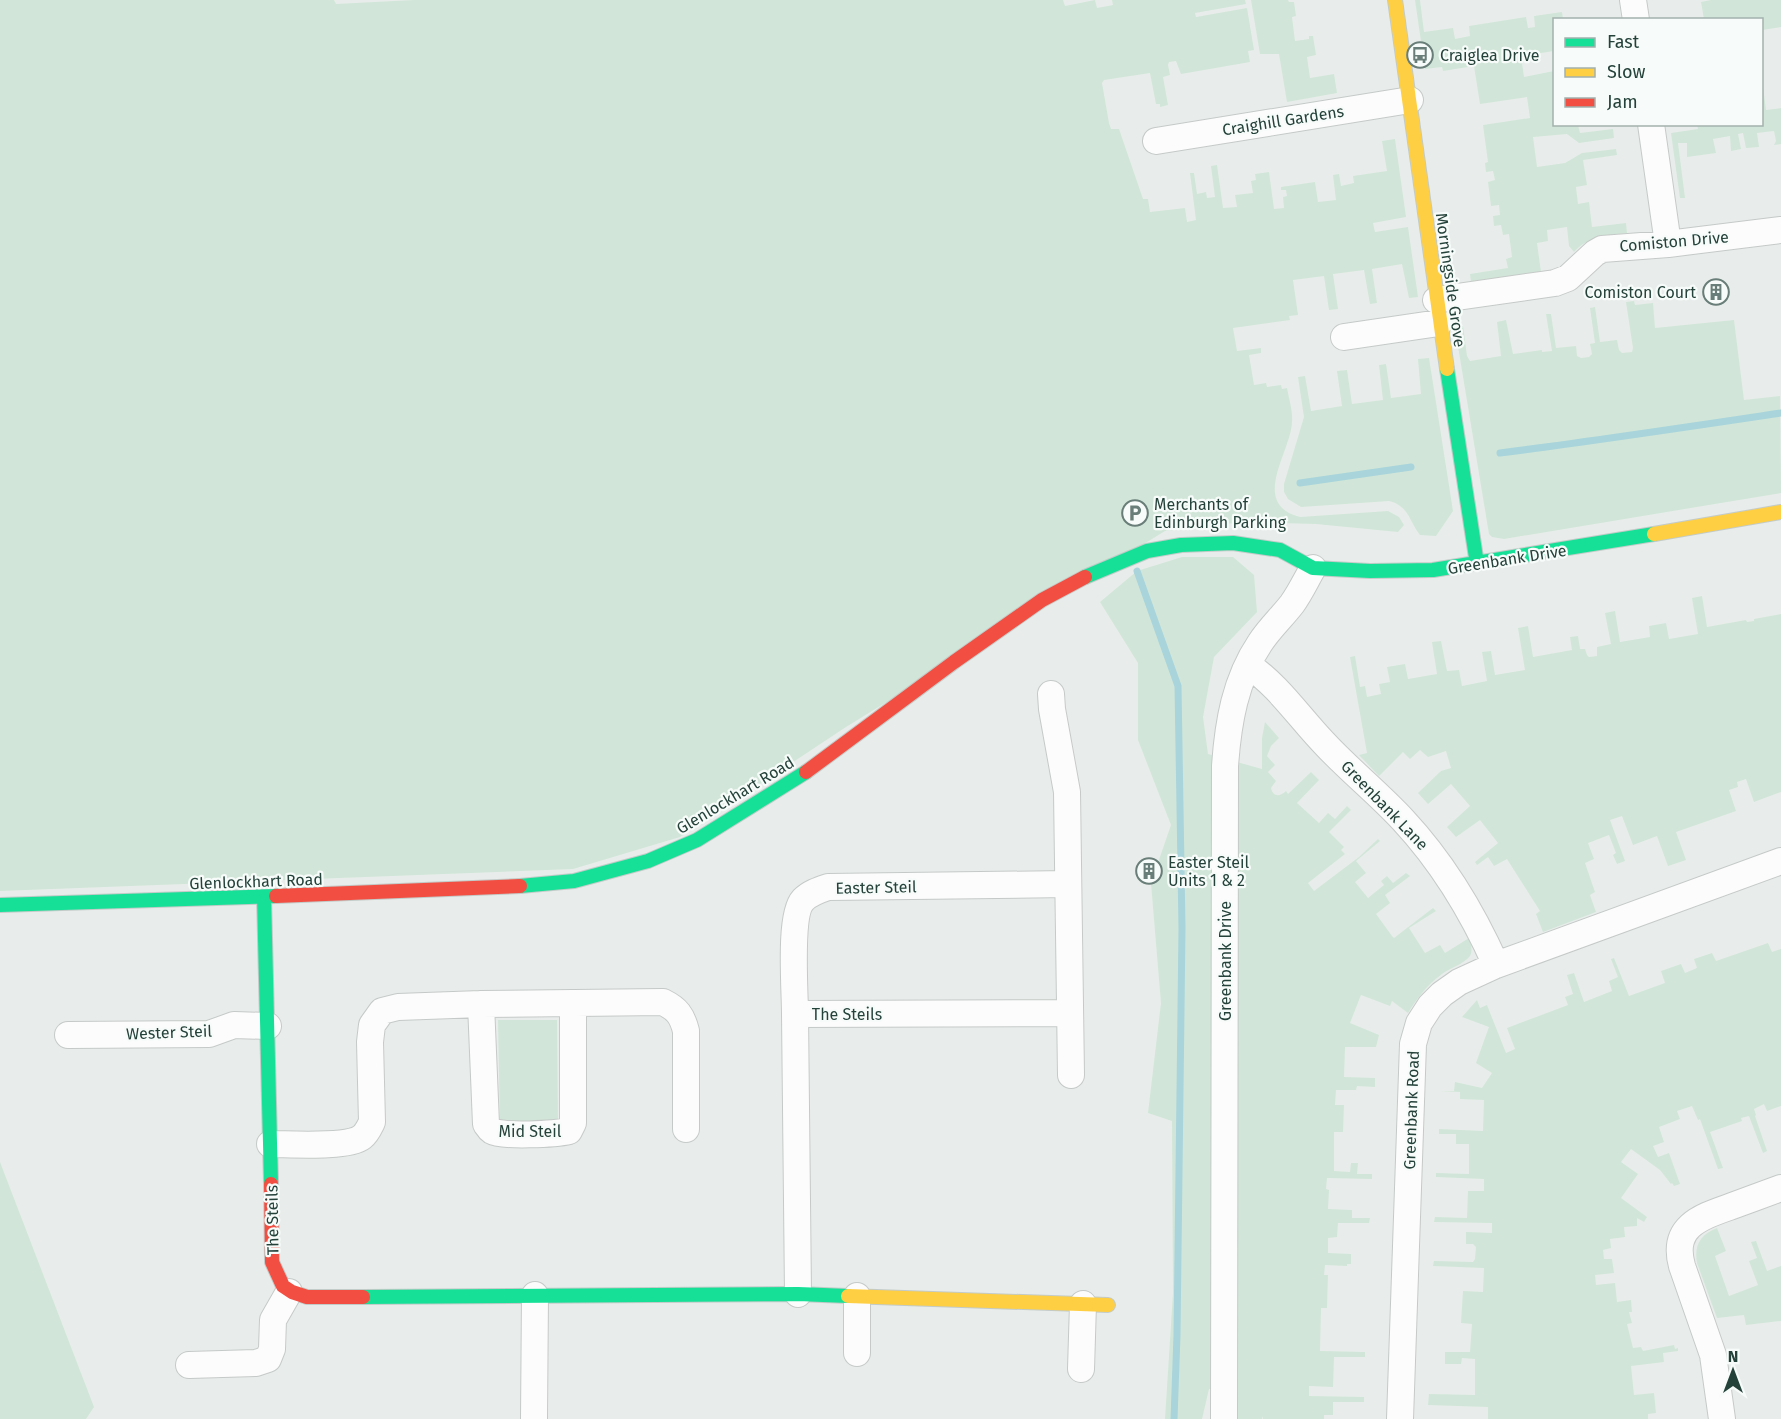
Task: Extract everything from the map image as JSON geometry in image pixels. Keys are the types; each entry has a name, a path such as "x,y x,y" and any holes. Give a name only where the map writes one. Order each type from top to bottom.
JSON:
{"street":[{"name":"Morningside Grove","path":"1395,0 1476,564"},
{"path":"1633,0 1636,18"},
{"name":"Craighill Gardens","path":"1156,141 1410,100"},
{"path":"1651,126 1668,244"},
{"name":"Comiston Drive","path":"1344,337 1555,283 1568,278 1595,252 1602,249 1668,244 1781,230"},
{"name":"Greenbank Drive","path":"1224,1419 1225,766 1231,716 1238,690 1260,644 1292,604 1313,568 1415,571 1476,564 1781,512"},
{"name":"Glenlockhart Road","path":"0,905 502,888 574,881 632,866 697,840 814,767 954,662 1042,600 1093,573 1147,551 1181,545 1216,543 1251,544 1280,550 1313,568"},
{"name":"Greenbank Lane","path":"1248,665 1271,684 1326,745 1403,820 1426,846 1466,903 1496,965"},
{"path":"1051,694 1067,792 1071,1075"},
{"name":"Greenbank Road","path":"1400,1419 1411,1059 1414,1037 1423,1017 1442,994 1459,982 1496,965 1781,861"},
{"name":"Easter Steil","path":"795,1014 794,922 802,901 813,892 828,887 1068,884"},
{"name":"The Steils","path":"264,897 272,1262 277,1280 289,1292"},
{"path":"270,1144 346,1143 360,1139 368,1131 372,1122 370,1042 372,1025 382,1011 398,1007 663,1002 675,1008 682,1018 686,1031 686,1129"},
{"name":"Mid Steil","path":"482,1004 486,1124 490,1130 499,1133 529,1133 569,1131 573,1123 573,1003"},
{"name":"The Steils","path":"798,1294 795,1014 1071,1013"},
{"name":"Wester Steil","path":"68,1035 209,1034 234,1025 268,1026"},
{"path":"1722,1419 1713,1355 1682,1266 1679,1255 1680,1241 1693,1223 1705,1215 1781,1188"},
{"path":"189,1365 256,1363 268,1359 272,1349 273,1320 289,1292 307,1297 798,1294 1095,1305 1081,1369"},
{"path":"535,1295 535,1410"},
{"path":"856,1296 856,1353"}],"green space":[{"path":"0,0 334,0 336,4 414,0 1063,0 1065,6 1095,0 1097,8 1113,5 1112,0 1245,0 1246,4 1195,13 1196,17 1247,8 1254,50 1248,51 1250,62 1181,74 1176,61 1169,62 1170,75 1163,77 1168,105 1160,107 1160,104 1156,104 1150,73 1104,80 1102,83 1109,123 1111,129 1119,129 1143,199 1148,199 1150,212 1185,208 1187,222 1196,220 1190,173 1194,173 1197,194 1206,192 1207,198 1215,197 1211,166 1217,165 1223,208 1237,207 1235,195 1253,193 1251,181 1256,180 1255,174 1269,172 1274,209 1284,208 1283,197 1287,196 1286,190 1281,190 1281,187 1315,182 1318,202 1336,200 1333,175 1339,174 1341,186 1354,183 1353,176 1387,171 1382,141 1395,139 1406,217 1373,223 1375,232 1408,227 1418,297 1409,298 1402,264 1372,269 1377,303 1370,304 1364,270 1333,274 1338,309 1329,310 1324,276 1293,280 1298,315 1289,316 1290,320 1233,328 1237,351 1261,348 1261,353 1249,355 1254,385 1266,383 1267,387 1281,385 1282,389 1287,388 1292,422 1277,476 1275,489 1277,501 1285,510 1300,517 1388,511 1399,517 1404,525 1398,532 1316,524 1243,522 1165,531 846,727 680,837 573,869 0,891"},
{"path":"1251,0 1294,2 1296,16 1292,17 1295,41 1309,39 1309,36 1313,36 1316,55 1307,57 1310,78 1334,74 1337,93 1287,102 1279,54 1260,54"},
{"path":"1415,0 1420,0 1424,32 1453,28 1455,39 1470,36 1469,26 1526,17 1528,28 1535,27 1534,16 1562,12 1563,18 1553,18 1553,51 1521,56 1524,77 1553,71 1553,126 1578,126 1580,133 1613,129 1614,138 1579,143 1567,134 1533,137 1537,167 1565,163 1582,153 1616,149 1617,155 1583,160 1587,185 1576,187 1578,204 1589,202 1592,227 1626,223 1627,233 1591,240 1574,252 1569,246 1567,227 1547,230 1548,241 1537,243 1541,272 1471,282 1470,274 1508,268 1506,259 1512,257 1509,234 1503,235 1501,225 1494,226 1493,216 1500,215 1499,205 1491,206 1488,182 1495,180 1493,171 1486,172 1485,163 1488,162 1483,125 1530,118 1527,97 1480,104 1474,66 1443,71 1442,67 1425,69"},
{"path":"1781,0 1781,27 1763,30 1763,18 1704,18 1701,2"},
{"path":"1763,87 1766,110 1781,108 1781,144 1774,145 1776,141 1774,131 1757,133 1759,147 1746,148 1743,133 1738,134 1741,149 1731,151 1730,136 1713,139 1716,153 1687,157 1687,143 1678,143 1685,198 1680,198 1671,133 1698,129 1697,126 1763,126"},
{"path":"1634,301 1635,305 1653,303 1655,328 1734,320 1744,400 1780,396 1781,493 1504,539 1492,537 1489,534 1455,328 1463,326 1467,356 1470,361 1501,356 1497,322 1506,320 1513,354 1552,351 1546,314 1551,314 1556,348 1576,346 1577,356 1589,357 1592,354 1590,344 1595,343 1590,308 1595,307 1600,342 1617,340 1622,353 1632,352 1626,302"},
{"path":"1429,358 1453,511 1436,536 1420,535 1405,510 1389,501 1301,507 1288,499 1284,492 1284,484 1304,417 1298,377 1305,376 1311,411 1342,406 1337,371 1347,370 1352,404 1383,400 1379,365 1386,364 1391,398 1421,394 1418,359"},
{"path":"1182,557 1233,557 1254,575 1257,612 1214,657 1203,717 1208,754 1262,769 1262,738 1265,722 1279,738 1271,746 1267,756 1275,765 1268,772 1276,781 1271,788 1273,793 1279,795 1286,791 1288,794 1311,772 1319,780 1297,803 1319,823 1328,813 1335,819 1347,806 1351,810 1329,832 1344,847 1341,850 1345,854 1308,883 1314,891 1359,857 1378,839 1380,841 1356,861 1366,873 1355,882 1368,898 1384,885 1381,881 1387,876 1393,883 1406,873 1410,876 1385,895 1390,903 1376,914 1392,936 1394,938 1433,908 1436,911 1409,928 1425,953 1440,945 1445,953 1469,938 1471,947 1470,956 1432,982 1408,1013 1392,1001 1390,1006 1361,995 1350,1023 1379,1035 1376,1047 1345,1047 1344,1077 1375,1078 1375,1087 1357,1086 1356,1090 1336,1090 1335,1105 1344,1105 1343,1132 1334,1132 1334,1171 1350,1172 1351,1163 1358,1163 1357,1174 1372,1174 1372,1179 1327,1178 1328,1209 1352,1210 1352,1218 1370,1218 1369,1223 1338,1223 1337,1237 1328,1238 1328,1253 1351,1254 1351,1264 1347,1266 1325,1265 1324,1275 1328,1275 1327,1308 1321,1308 1320,1351 1365,1352 1365,1357 1334,1357 1333,1387 1309,1386 1309,1396 1364,1397 1364,1402 1333,1402 1333,1415 1324,1415 1324,1419 1263,1419 1262,1416 1262,1419 1235,1419 1232,1386 1209,1389 1202,1419 1165,1419 1173,1293 1172,1121 1148,1113 1161,1003 1151,883 1171,825 1138,740 1138,663 1100,602 1137,571"},
{"path":"1702,596 1707,627 1746,620 1747,622 1754,621 1754,619 1781,614 1781,792 1754,802 1746,779 1737,782 1738,787 1729,790 1736,811 1676,832 1686,860 1668,866 1657,836 1633,845 1622,816 1610,820 1625,861 1617,864 1613,855 1616,853 1609,835 1588,843 1594,859 1585,863 1595,892 1590,895 1596,912 1543,932 1536,914 1540,911 1507,859 1494,866 1488,857 1477,865 1475,862 1498,843 1480,820 1456,837 1447,827 1470,806 1451,784 1428,804 1418,793 1441,771 1451,768 1446,751 1428,757 1420,750 1410,759 1403,752 1379,776 1359,755 1367,753 1350,657 1355,656 1360,687 1365,686 1367,697 1381,694 1379,684 1390,682 1387,667 1405,664 1408,679 1437,674 1432,642 1441,641 1447,671 1459,670 1462,686 1487,681 1482,652 1491,651 1495,675 1525,670 1518,628 1528,626 1533,657 1572,650 1570,637 1578,636 1580,649 1585,649 1589,657 1597,656 1597,647 1611,644 1605,613 1615,611 1620,642 1650,637 1649,626 1666,623 1669,639 1698,634 1692,598"},
{"path":"1768,943 1772,952 1781,949 1781,1106 1767,1111 1764,1104 1754,1109 1767,1151 1763,1153 1749,1116 1741,1118 1742,1121 1710,1132 1723,1168 1718,1169 1700,1119 1698,1120 1692,1106 1677,1111 1680,1119 1659,1127 1664,1142 1653,1146 1658,1157 1669,1153 1680,1184 1674,1186 1671,1184 1660,1170 1631,1149 1621,1162 1638,1174 1621,1198 1647,1217 1644,1222 1637,1218 1637,1226 1624,1227 1625,1237 1610,1239 1611,1248 1603,1250 1604,1259 1612,1259 1614,1273 1595,1275 1596,1285 1615,1283 1617,1302 1631,1300 1632,1312 1629,1312 1632,1323 1627,1324 1633,1348 1641,1347 1643,1351 1674,1345 1675,1349 1678,1348 1678,1351 1663,1353 1664,1362 1631,1366 1634,1395 1654,1393 1656,1413 1648,1414 1648,1419 1488,1419 1488,1407 1428,1405 1429,1394 1475,1395 1475,1359 1462,1358 1461,1364 1445,1364 1445,1352 1470,1352 1472,1324 1461,1323 1463,1291 1483,1292 1484,1268 1433,1266 1434,1261 1473,1262 1476,1247 1473,1244 1466,1244 1466,1232 1492,1233 1492,1223 1434,1222 1435,1217 1467,1218 1468,1191 1484,1191 1484,1179 1436,1177 1436,1173 1469,1174 1469,1144 1456,1144 1456,1134 1439,1134 1439,1129 1483,1131 1484,1100 1460,1099 1460,1092 1440,1091 1454,1091 1455,1082 1482,1088 1492,1073 1476,1063 1489,1027 1462,1017 1477,1000 1480,1008 1487,1005 1506,1053 1515,1049 1507,1028 1568,1005 1565,997 1573,994 1567,975 1574,973 1584,1002 1612,991 1609,981 1618,977 1611,959 1614,958 1629,996 1665,983 1661,971 1681,964 1685,973 1697,968 1694,959 1712,953 1716,961"},
{"path":"498,1020 557,1020 558,1121 500,1121"},
{"path":"0,1162 94,1407 86,1419 0,1419"},
{"path":"1717,1228 1726,1251 1715,1256 1729,1296 1758,1285 1749,1261 1757,1258 1751,1242 1756,1241 1767,1271 1781,1266 1781,1321 1746,1325 1744,1315 1717,1318 1697,1263 1696,1251 1702,1237"}],"waterway":[{"path":"1500,453 1781,413"},
{"path":"1300,483 1411,467"},
{"path":"1137,571 1178,686 1182,928 1174,1419"}],"traffic: fast":[{"path":"1447,369 1477,564"},
{"path":"1085,577 1147,551 1181,545 1233,543 1280,550 1313,568 1370,571 1433,570 1654,534"},
{"path":"520,886 574,881 648,861 697,840 806,772"},
{"path":"0,905 276,896"},
{"path":"264,897 271,1184"},
{"path":"363,1297 798,1294 848,1296"}],"traffic: slow":[{"path":"1395,0 1447,369"},
{"path":"1654,534 1781,512"},
{"path":"848,1296 1108,1305"}],"traffic: jam":[{"path":"806,772 1042,600 1085,577"},
{"path":"276,896 520,886"},
{"path":"271,1184 272,1262 283,1286 307,1297 363,1297"}],"place":[{"name":"Craiglea Drive","path":"1420,55"},
{"name":"Comiston Court","path":"1716,292"},
{"name":"Merchants of Edinburgh Parking","path":"1135,513"},
{"name":"Easter Steil Units 1 & 2","path":"1149,871"}]}
